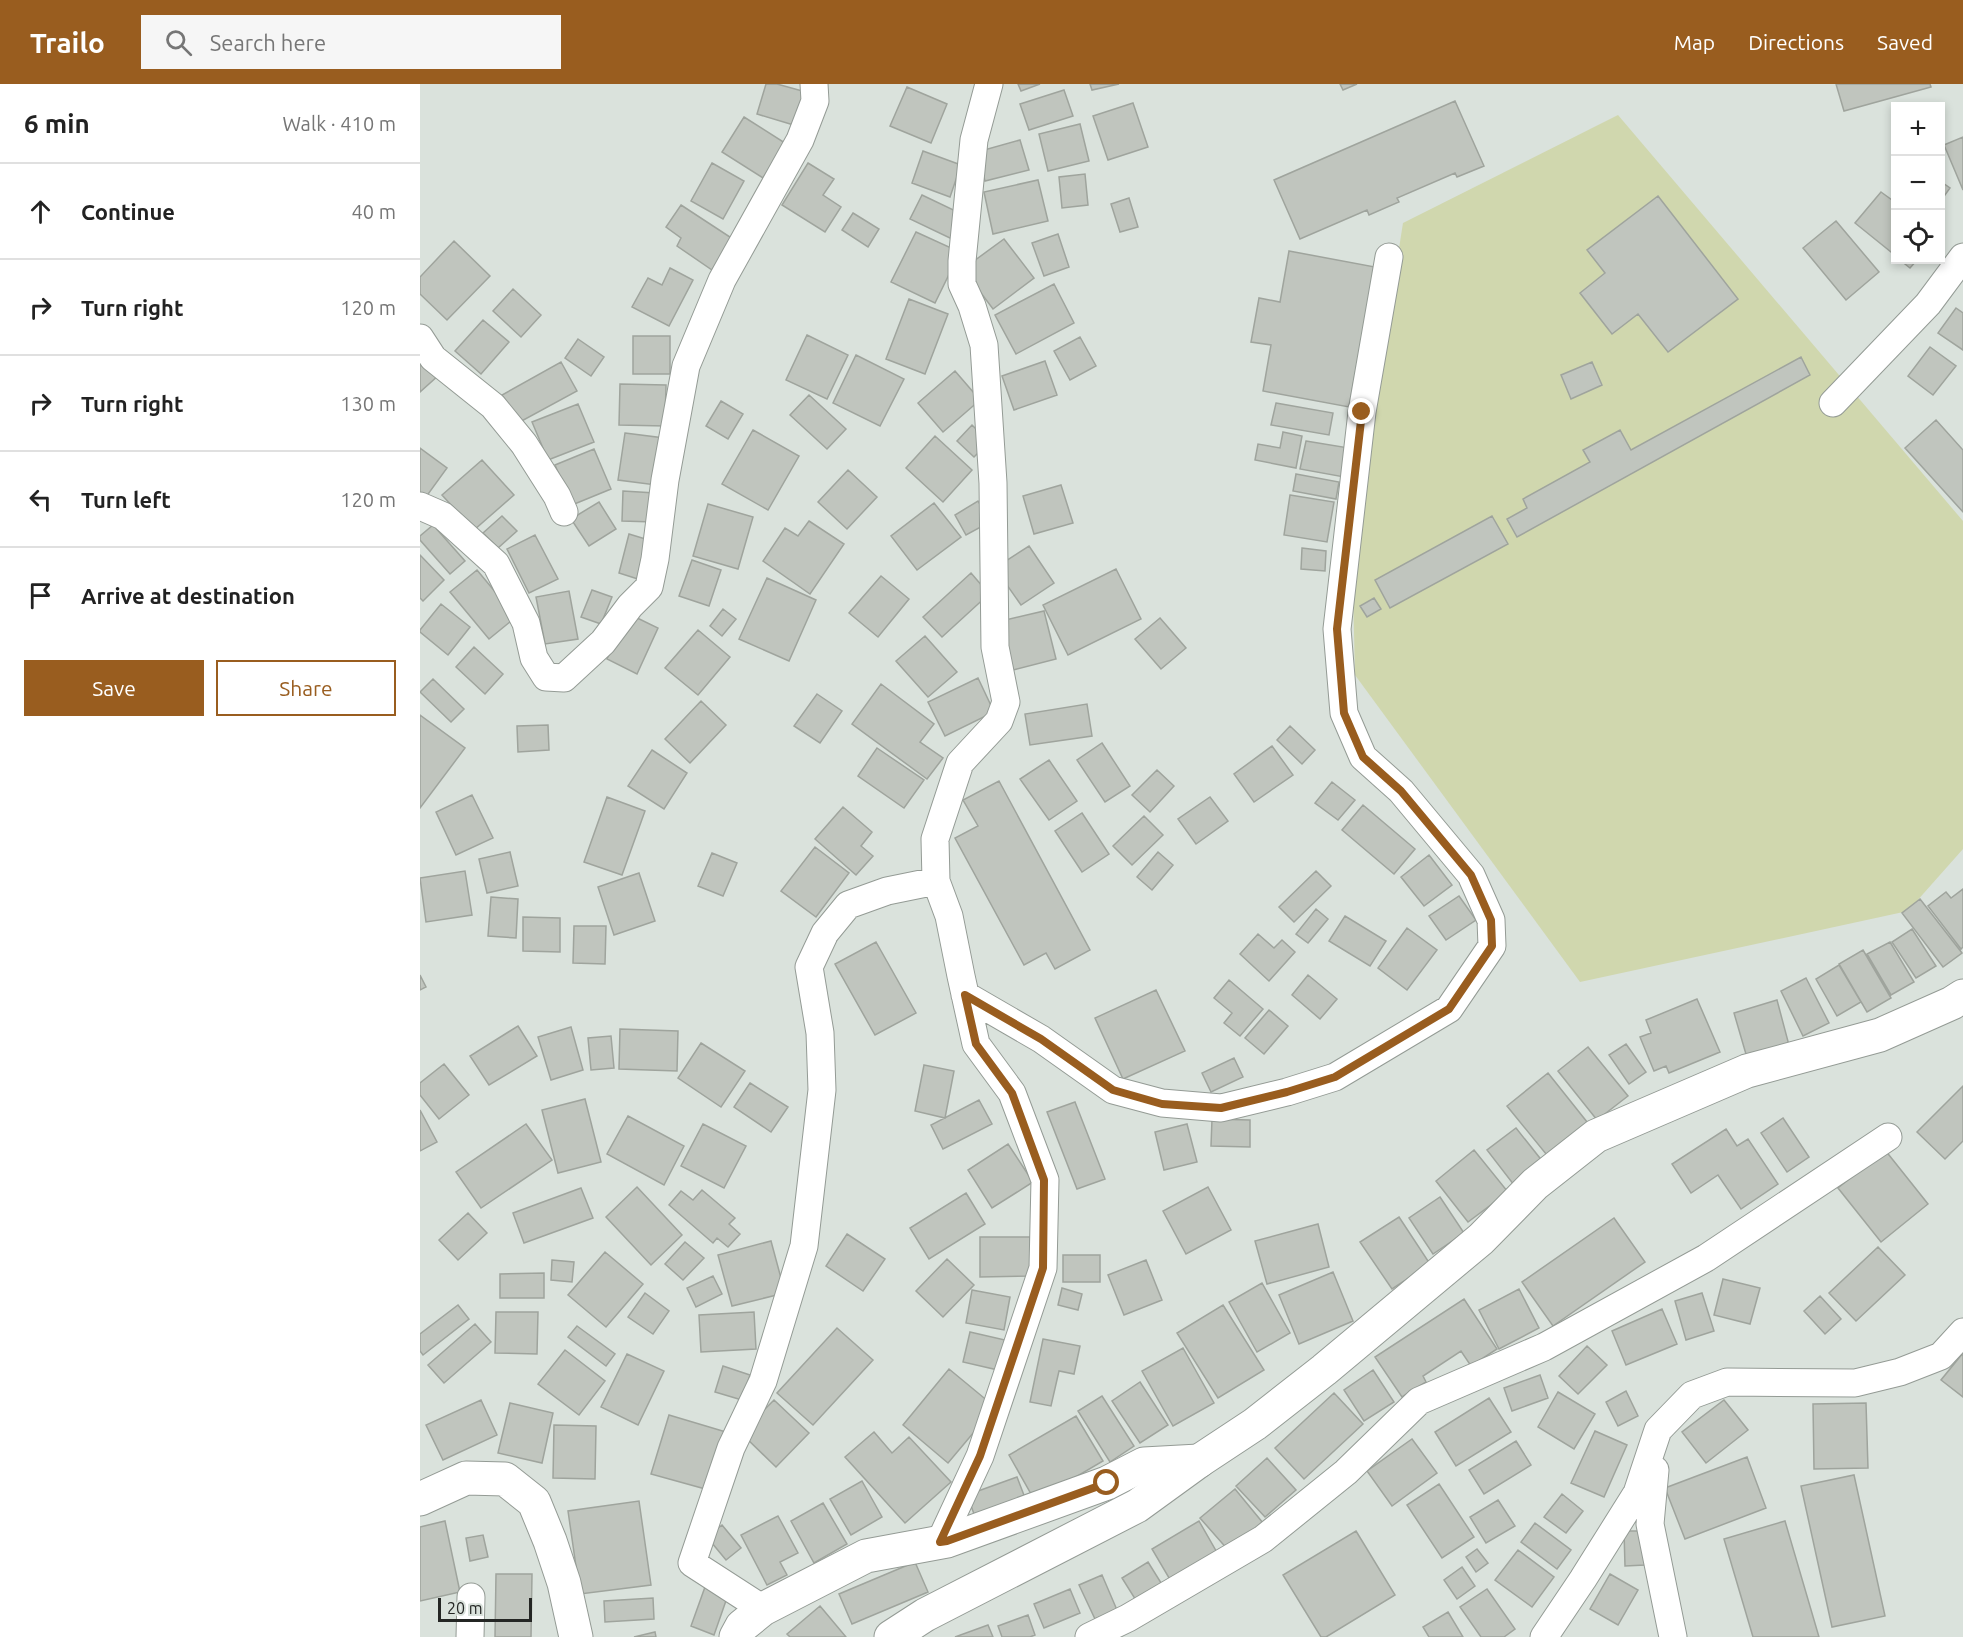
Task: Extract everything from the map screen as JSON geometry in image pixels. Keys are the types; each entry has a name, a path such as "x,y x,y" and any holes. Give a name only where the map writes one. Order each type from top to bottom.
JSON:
{"main road":[{"path":"891,1637 925,1615 1137,1506 1255,1424 1324,1370 1481,1239 1535,1184 1596,1136 1747,1071 1880,1035 1963,996"},
{"path":"736,1637 742,1626 763,1609 866,1556 947,1541 1107,1483 1144,1464 1199,1461"},
{"path":"420,1498 466,1478 505,1479 534,1502 564,1583 576,1637"}],"street":[{"path":"420,506 443,516 496,564 526,623 534,658 546,677 564,678 603,642 630,606 649,587 665,480 686,366 722,280 800,140 815,101 814,84"},
{"path":"940,1542 980,1456 1043,1268 1044,1180 1012,1093 976,1044 949,916 936,881 935,839 960,763 999,721 1006,702 995,647 993,483 984,345 972,306 962,284 962,261 974,140 989,84"},
{"path":"965,995 1041,1039 1113,1090 1162,1104 1221,1108 1287,1092 1335,1077 1449,1009 1492,946 1491,920 1471,875 1401,791 1363,757 1344,713 1337,629 1362,412 1389,257"},
{"path":"1833,402 1928,304 1963,257"},
{"path":"420,338 433,358 493,406 524,444 557,496 564,512"},
{"path":"763,1609 692,1563 731,1448 763,1381 804,1246 822,1090 820,1033 809,968 825,933 849,905 887,891 936,881"},
{"path":"1089,1637 1128,1618 1263,1539 1346,1473 1419,1401 1544,1347 1706,1258 1888,1137"},
{"path":"1544,1637 1638,1493 1658,1430 1692,1395 1727,1382 1855,1383 1900,1372 1941,1356 1963,1332"},
{"path":"1658,1430 1650,1524 1673,1637"},
{"path":"470,1637 471,1596"}],"green space":[{"path":"1618,115 1963,521 1963,849 1908,911 1580,982 1355,675 1352,547 1403,223"}],"building":[{"path":"766,84 777,84 806,92 797,126 757,114"},
{"path":"1018,84 1040,84 1021,91"},
{"path":"1090,84 1119,84 1092,90"},
{"path":"1340,84 1357,84 1343,90"},
{"path":"1836,84 1930,84 1931,87 1844,111"},
{"path":"907,87 947,104 931,143 890,126"},
{"path":"1064,90 1073,116 1029,130 1020,104"},
{"path":"1455,101 1484,166 1457,177 1455,173 1397,198 1399,202 1369,215 1367,210 1300,239 1274,180"},
{"path":"1133,103 1148,147 1108,160 1093,116"},
{"path":"744,117 785,143 763,178 722,152"},
{"path":"1080,124 1089,161 1048,171 1039,134"},
{"path":"1963,137 1963,190 1945,147 1945,145"},
{"path":"1020,140 1029,170 985,181 977,152"},
{"path":"923,151 961,165 950,197 912,183"},
{"path":"712,163 744,181 723,219 691,201"},
{"path":"808,163 834,179 823,195 841,207 825,232 782,205"},
{"path":"1085,174 1088,205 1062,208 1059,177"},
{"path":"1038,180 1048,221 993,234 984,192"},
{"path":"1945,184 1950,188 1945,195"},
{"path":"1881,192 1891,199 1891,252 1855,223"},
{"path":"922,195 964,215 952,239 910,219"},
{"path":"1658,196 1738,299 1668,352 1638,314 1612,334 1580,293 1605,273 1587,250"},
{"path":"1129,198 1138,227 1120,232 1111,204"},
{"path":"681,205 733,239 712,270 677,246 681,238 666,227"},
{"path":"853,213 879,229 868,247 842,230"},
{"path":"1836,221 1879,272 1846,300 1803,248"},
{"path":"916,232 960,252 935,303 891,282"},
{"path":"1058,234 1069,267 1044,276 1032,243"},
{"path":"1004,239 1034,278 993,309 963,269"},
{"path":"454,241 490,276 447,320 420,294 420,277"},
{"path":"1289,251 1375,267 1349,407 1263,391 1271,345 1251,342 1259,298 1280,302"},
{"path":"670,268 693,280 669,326 632,307 648,278 662,285"},
{"path":"1054,284 1074,323 1016,354 995,315"},
{"path":"513,289 541,315 521,337 493,311"},
{"path":"909,299 948,314 925,374 886,359"},
{"path":"1956,308 1963,313 1963,350 1938,333"},
{"path":"483,320 509,342 481,374 455,351"},
{"path":"807,335 848,355 827,399 786,380"},
{"path":"633,336 670,336 670,374 633,374"},
{"path":"1080,337 1096,366 1070,380 1054,351"},
{"path":"578,339 604,357 591,376 565,358"},
{"path":"1930,347 1956,366 1933,395 1908,376"},
{"path":"420,353 439,375 420,392"},
{"path":"856,355 904,379 880,426 833,403"},
{"path":"1801,357 1810,375 1517,537 1507,519 1527,508 1523,499 1590,462 1583,450 1620,430 1631,450"},
{"path":"1045,361 1057,395 1014,410 1002,376"},
{"path":"561,362 577,391 518,423 502,395"},
{"path":"1592,362 1602,385 1571,399 1561,375"},
{"path":"955,371 980,400 943,432 918,403"},
{"path":"620,384 666,385 665,426 619,425"},
{"path":"809,395 846,429 827,449 790,415"},
{"path":"721,401 743,414 728,439 706,426"},
{"path":"1276,403 1333,413 1329,435 1271,425"},
{"path":"578,404 594,442 548,460 532,422"},
{"path":"1936,420 1963,450 1963,512 1905,448"},
{"path":"972,425 989,442 974,457 957,441"},
{"path":"753,430 799,456 768,510 722,484"},
{"path":"1283,432 1302,436 1296,468 1255,460 1258,444 1280,448"},
{"path":"625,433 664,438 656,485 618,480"},
{"path":"935,436 972,470 943,502 906,468"},
{"path":"1306,441 1349,448 1344,477 1300,469"},
{"path":"420,448 447,468 426,497 420,492"},
{"path":"594,449 611,489 572,505 555,465"},
{"path":"482,460 514,495 474,530 442,495"},
{"path":"848,470 877,497 847,529 818,502"},
{"path":"1296,474 1339,482 1336,499 1293,491"},
{"path":"1061,485 1073,523 1034,534 1023,496"},
{"path":"623,491 655,493 654,522 622,521"},
{"path":"1290,495 1334,502 1327,542 1284,535"},
{"path":"978,501 990,522 966,535 955,515"},
{"path":"599,502 616,529 589,546 571,519"},
{"path":"934,503 961,537 917,570 891,536"},
{"path":"708,504 753,517 738,569 693,556"},
{"path":"502,516 517,531 498,548 483,533"},
{"path":"1492,516 1508,544 1390,608 1375,580"},
{"path":"809,521 844,544 810,594 763,561 785,528 798,536"},
{"path":"433,525 465,561 450,574 420,540 420,536"},
{"path":"629,534 652,541 641,580 619,573"},
{"path":"535,535 558,579 529,593 507,549"},
{"path":"1029,546 1054,583 1021,605 995,568"},
{"path":"1302,548 1326,551 1325,571 1301,569"},
{"path":"420,555 444,580 423,601 420,598"},
{"path":"692,560 721,570 709,606 679,596"},
{"path":"1116,569 1141,619 1068,655 1043,605"},
{"path":"477,570 516,617 489,639 450,592"},
{"path":"971,573 989,594 942,637 923,617"},
{"path":"881,576 909,599 878,637 849,613"},
{"path":"767,578 816,600 789,661 739,639"},
{"path":"592,590 612,597 601,624 581,617"},
{"path":"569,591 578,639 545,644 536,597"},
{"path":"1374,598 1381,609 1367,617 1360,606"},
{"path":"441,604 470,627 448,655 420,632"},
{"path":"723,609 736,619 722,636 710,626"},
{"path":"1044,611 1056,659 1009,671 997,622"},
{"path":"629,614 658,628 637,674 607,659"},
{"path":"1160,618 1186,648 1161,669 1135,639"},
{"path":"698,630 730,657 698,695 665,668"},
{"path":"925,636 957,672 928,697 896,661"},
{"path":"474,647 503,674 485,694 456,667"},
{"path":"978,678 994,712 945,736 928,702"},
{"path":"433,679 464,709 451,722 420,692"},
{"path":"881,684 934,724 920,742 943,758 927,779 852,724"},
{"path":"817,694 842,711 820,743 794,726"},
{"path":"701,701 726,725 690,763 665,739"},
{"path":"1087,704 1092,736 1030,745 1025,714"},
{"path":"420,715 465,748 420,808"},
{"path":"548,725 549,750 518,752 517,726"},
{"path":"1290,726 1315,750 1302,764 1277,740"},
{"path":"1102,743 1130,786 1105,802 1077,760"},
{"path":"1272,746 1293,775 1254,802 1234,774"},
{"path":"877,748 924,780 904,808 858,776"},
{"path":"652,750 687,773 664,809 628,786"},
{"path":"1049,760 1077,801 1049,820 1020,779"},
{"path":"1157,770 1174,786 1150,812 1132,795"},
{"path":"999,781 1090,950 1055,969 1046,953 1024,965 955,838 978,826 963,800"},
{"path":"1332,782 1355,800 1338,820 1315,803"},
{"path":"472,795 493,838 456,855 436,812"},
{"path":"607,797 645,811 622,875 584,862"},
{"path":"1210,797 1228,821 1196,844 1178,819"},
{"path":"1363,805 1415,849 1394,874 1342,830"},
{"path":"843,807 872,832 861,846 873,856 856,875 815,839"},
{"path":"1082,813 1109,854 1082,872 1055,831"},
{"path":"1144,816 1163,835 1132,865 1113,846"},
{"path":"815,847 849,873 816,917 781,891"},
{"path":"510,852 518,886 487,893 479,859"},
{"path":"1158,852 1173,865 1152,890 1137,877"},
{"path":"712,853 737,863 723,896 698,886"},
{"path":"1429,855 1452,885 1424,906 1401,877"},
{"path":"465,871 472,915 426,922 420,878"},
{"path":"1316,871 1331,886 1294,922 1279,907"},
{"path":"639,873 655,921 614,935 598,887"},
{"path":"1963,889 1963,947 1961,949 1928,906 1946,892 1951,898"},
{"path":"1459,896 1476,920 1446,940 1429,916"},
{"path":"491,897 518,899 516,938 488,936"},
{"path":"1920,899 1962,953 1943,967 1902,913"},
{"path":"1316,909 1328,919 1308,943 1296,934"},
{"path":"1345,916 1386,941 1370,966 1329,941"},
{"path":"523,917 560,918 560,952 523,951"},
{"path":"574,926 606,926 605,964 573,963"},
{"path":"1407,928 1437,950 1407,990 1378,968"},
{"path":"1912,929 1936,966 1916,978 1892,942"},
{"path":"1258,934 1274,948 1282,940 1295,952 1269,981 1240,954"},
{"path":"876,942 916,1013 875,1035 835,964"},
{"path":"1890,942 1914,982 1891,995 1867,954"},
{"path":"1863,950 1891,998 1867,1012 1839,964"},
{"path":"1839,965 1861,1002 1837,1016 1816,979"},
{"path":"420,975 426,987 420,990"},
{"path":"1308,975 1337,999 1320,1019 1292,995"},
{"path":"1806,978 1829,1023 1803,1036 1781,991"},
{"path":"1229,980 1263,1009 1240,1036 1224,1023 1232,1013 1214,998"},
{"path":"1156,990 1185,1051 1123,1079 1095,1018"},
{"path":"1697,999 1720,1052 1669,1073 1666,1066 1654,1071 1640,1037 1651,1033 1646,1020"},
{"path":"1777,1000 1790,1049 1748,1061 1734,1013"},
{"path":"1269,1010 1288,1026 1264,1054 1245,1038"},
{"path":"518,1026 537,1056 489,1085 470,1056"},
{"path":"571,1027 583,1070 551,1080 538,1037"},
{"path":"620,1029 678,1031 677,1071 619,1069"},
{"path":"611,1036 614,1068 591,1070 588,1038"},
{"path":"701,1043 745,1071 721,1107 678,1078"},
{"path":"1626,1044 1646,1072 1629,1084 1609,1055"},
{"path":"1588,1047 1628,1096 1597,1120 1558,1071"},
{"path":"1234,1058 1243,1077 1211,1092 1202,1073"},
{"path":"444,1064 469,1095 439,1119 420,1095 420,1083"},
{"path":"924,1065 954,1071 945,1118 915,1111"},
{"path":"1548,1073 1595,1132 1555,1165 1507,1106"},
{"path":"750,1083 788,1107 771,1132 734,1107"},
{"path":"1963,1086 1963,1141 1945,1159 1917,1132"},
{"path":"585,1099 601,1162 558,1173 542,1110"},
{"path":"979,1100 992,1124 943,1149 931,1125"},
{"path":"1075,1102 1105,1179 1077,1189 1047,1112"},
{"path":"420,1110 437,1142 420,1151"},
{"path":"628,1116 684,1146 664,1185 607,1154"},
{"path":"1783,1118 1809,1157 1787,1172 1761,1133"},
{"path":"1212,1119 1250,1120 1250,1147 1211,1146"},
{"path":"526,1124 552,1160 481,1208 456,1172"},
{"path":"703,1124 746,1146 724,1188 681,1166"},
{"path":"1187,1124 1197,1162 1164,1170 1155,1132"},
{"path":"1516,1128 1543,1162 1514,1185 1487,1150"},
{"path":"1726,1129 1737,1146 1748,1139 1778,1184 1741,1209 1718,1175 1691,1193 1672,1164"},
{"path":"1008,1144 1033,1182 992,1208 968,1170"},
{"path":"1474,1150 1508,1192 1468,1222 1436,1181"},
{"path":"1885,1150 1928,1204 1881,1242 1838,1188"},
{"path":"637,1187 682,1235 651,1265 606,1217"},
{"path":"1208,1187 1231,1230 1186,1254 1163,1211"},
{"path":"581,1188 593,1218 524,1243 513,1213"},
{"path":"702,1190 735,1218 729,1224 740,1234 728,1247 717,1238 713,1243 669,1205 681,1191 693,1200"},
{"path":"966,1193 985,1224 929,1259 910,1228"},
{"path":"1440,1197 1464,1233 1433,1254 1409,1218"},
{"path":"468,1213 487,1233 458,1260 439,1240"},
{"path":"1399,1217 1430,1264 1392,1289 1360,1242"},
{"path":"1614,1218 1645,1262 1553,1326 1522,1282"},
{"path":"1318,1224 1329,1267 1267,1284 1255,1241"},
{"path":"847,1234 885,1259 863,1291 826,1266"},
{"path":"980,1237 1030,1237 1030,1276 980,1277"},
{"path":"771,1241 785,1293 732,1306 718,1255"},
{"path":"685,1242 704,1258 683,1280 665,1264"},
{"path":"1878,1247 1905,1275 1856,1321 1829,1293"},
{"path":"605,1252 643,1284 606,1327 568,1295"},
{"path":"1063,1255 1100,1255 1100,1282 1063,1282"},
{"path":"947,1259 974,1285 943,1317 916,1291"},
{"path":"552,1260 574,1262 572,1282 551,1280"},
{"path":"1146,1260 1162,1300 1124,1315 1108,1275"},
{"path":"1333,1272 1353,1321 1299,1344 1279,1295"},
{"path":"544,1273 544,1298 500,1298 500,1274"},
{"path":"713,1276 722,1294 696,1307 687,1288"},
{"path":"1723,1279 1760,1288 1750,1324 1714,1315"},
{"path":"1262,1283 1290,1333 1257,1352 1229,1302"},
{"path":"1062,1288 1082,1294 1078,1310 1058,1305"},
{"path":"1519,1289 1539,1328 1499,1349 1479,1310"},
{"path":"972,1290 1010,1297 1004,1330 966,1323"},
{"path":"645,1293 669,1311 653,1334 628,1317"},
{"path":"1702,1293 1714,1331 1686,1340 1675,1301"},
{"path":"1820,1296 1841,1319 1825,1334 1804,1311"},
{"path":"1464,1299 1497,1349 1471,1366 1461,1351 1423,1376 1426,1382 1402,1397 1375,1357"},
{"path":"458,1305 469,1319 423,1355 420,1351 420,1334"},
{"path":"1223,1305 1264,1370 1218,1398 1177,1333"},
{"path":"1662,1309 1677,1344 1626,1365 1612,1331"},
{"path":"496,1312 538,1312 537,1354 495,1353"},
{"path":"754,1312 756,1349 701,1352 699,1315"},
{"path":"475,1324 491,1342 444,1383 428,1365"},
{"path":"577,1326 615,1354 606,1366 568,1337"},
{"path":"837,1328 873,1360 813,1425 777,1393"},
{"path":"970,1332 1005,1340 998,1370 963,1362"},
{"path":"1043,1339 1080,1346 1074,1374 1059,1371 1051,1406 1030,1402"},
{"path":"1587,1346 1607,1365 1578,1394 1559,1376"},
{"path":"1183,1348 1214,1403 1173,1426 1142,1371"},
{"path":"565,1350 605,1381 579,1415 538,1384"},
{"path":"1963,1353 1963,1397 1941,1380"},
{"path":"627,1354 664,1371 638,1425 601,1407"},
{"path":"723,1366 750,1375 742,1400 715,1392"},
{"path":"949,1369 995,1407 948,1463 903,1425"},
{"path":"1373,1370 1394,1402 1364,1421 1344,1390"},
{"path":"1540,1375 1548,1398 1512,1411 1504,1388"},
{"path":"1140,1382 1168,1425 1140,1443 1112,1401"},
{"path":"1626,1391 1638,1416 1618,1426 1606,1402"},
{"path":"1558,1392 1595,1414 1574,1449 1538,1427"},
{"path":"1334,1393 1363,1424 1304,1479 1275,1448"},
{"path":"1102,1396 1134,1446 1110,1462 1078,1411"},
{"path":"1489,1398 1511,1432 1456,1466 1435,1432"},
{"path":"481,1400 497,1435 443,1460 426,1425"},
{"path":"774,1400 809,1433 776,1467 741,1433"},
{"path":"1724,1400 1748,1430 1706,1463 1682,1432"},
{"path":"510,1403 553,1413 542,1463 498,1453"},
{"path":"1866,1403 1868,1468 1814,1469 1813,1404"},
{"path":"669,1415 726,1432 709,1490 651,1474"},
{"path":"1076,1416 1103,1461 1035,1501 1009,1455"},
{"path":"554,1425 596,1426 595,1479 553,1478"},
{"path":"1595,1431 1627,1445 1604,1497 1571,1483"},
{"path":"874,1432 892,1453 909,1437 951,1482 905,1523 845,1457"},
{"path":"1412,1439 1437,1473 1392,1506 1367,1471"},
{"path":"1516,1441 1531,1465 1484,1494 1469,1470"},
{"path":"1747,1457 1766,1508 1685,1539 1665,1488"},
{"path":"1267,1458 1296,1490 1265,1517 1236,1486"},
{"path":"1854,1475 1885,1616 1832,1627 1801,1486"},
{"path":"1017,1477 1027,1503 977,1522 967,1495"},
{"path":"862,1481 882,1517 851,1535 830,1499"},
{"path":"1439,1484 1474,1537 1442,1558 1407,1505"},
{"path":"1235,1489 1263,1523 1229,1551 1200,1518"},
{"path":"1562,1494 1583,1511 1566,1533 1544,1517"},
{"path":"1498,1500 1515,1526 1486,1543 1470,1517"},
{"path":"639,1501 651,1585 580,1594 568,1511"},
{"path":"823,1503 847,1544 814,1563 791,1521"},
{"path":"778,1516 798,1553 780,1562 787,1575 767,1585 741,1535"},
{"path":"445,1521 460,1592 420,1601 420,1527"},
{"path":"1199,1521 1219,1556 1172,1583 1152,1549"},
{"path":"1785,1521 1819,1637 1753,1637 1724,1539"},
{"path":"1535,1523 1571,1550 1557,1569 1521,1542"},
{"path":"722,1525 741,1548 726,1560 707,1537"},
{"path":"1356,1531 1395,1595 1326,1637 1321,1637 1283,1575"},
{"path":"1624,1531 1643,1531 1645,1565 1625,1566"},
{"path":"483,1535 488,1557 470,1561 466,1538"},
{"path":"1477,1549 1488,1563 1476,1572 1466,1557"},
{"path":"1518,1550 1554,1577 1532,1607 1495,1580"},
{"path":"915,1562 928,1592 852,1624 839,1594"},
{"path":"1148,1562 1163,1586 1137,1602 1122,1578"},
{"path":"1462,1567 1475,1586 1457,1599 1444,1580"},
{"path":"496,1574 532,1574 531,1637 495,1637"},
{"path":"1610,1574 1638,1590 1618,1625 1590,1609"},
{"path":"1102,1575 1117,1610 1095,1619 1079,1585"},
{"path":"705,1587 728,1595 714,1635 691,1626"},
{"path":"1070,1589 1080,1613 1044,1628 1034,1604"},
{"path":"1487,1589 1515,1629 1504,1637 1481,1637 1460,1607"},
{"path":"653,1598 654,1619 605,1622 604,1601"},
{"path":"820,1606 846,1637 790,1637 787,1634"},
{"path":"1448,1612 1463,1637 1429,1637 1423,1627"},
{"path":"1028,1615 1035,1635 1002,1637 998,1626"},
{"path":"988,1625 993,1637 955,1637"},
{"path":"655,1632 656,1637 634,1637"}],"route":[{"path":"1107,1483 940,1542 980,1456 1043,1268 1044,1180 1012,1093 976,1044 965,995 1041,1039 1113,1090 1162,1104 1221,1108 1287,1092 1335,1077 1449,1009 1492,946 1491,920 1471,875 1401,791 1363,757 1344,713 1337,629 1362,412"}]}
